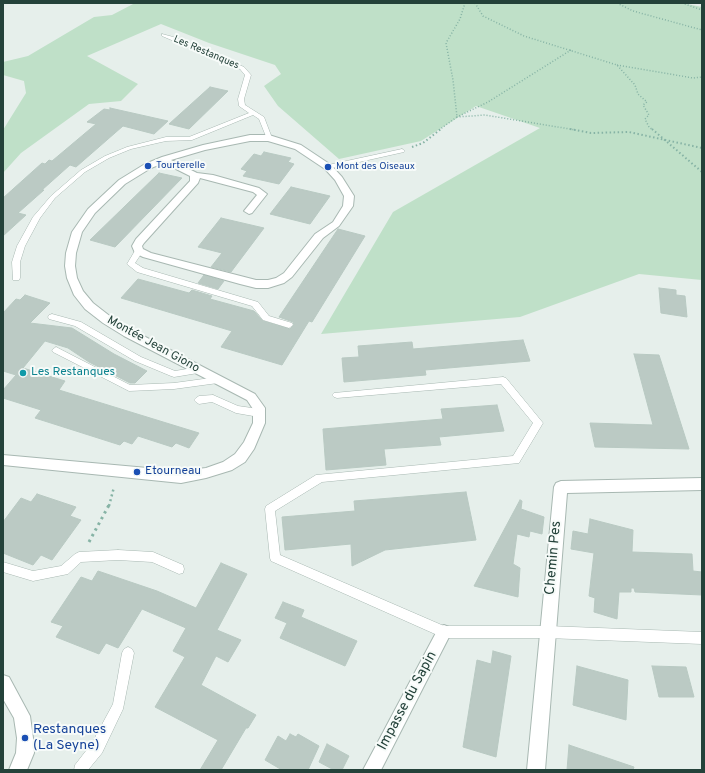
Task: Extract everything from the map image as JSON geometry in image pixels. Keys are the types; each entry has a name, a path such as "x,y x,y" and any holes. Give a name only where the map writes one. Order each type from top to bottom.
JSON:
{"street":[{"name":"Montée Jean Giono","path":"259,413 260,408 251,397 128,333 107,320 89,306 78,292 72,278 70,266 77,232 91,211 122,182 148,166 165,159 203,148 250,138 269,138 298,147 328,167"},
{"path":"165,159 169,163 195,175 216,178 256,190 262,194 250,211"},
{"path":"195,175 195,181 140,241 137,246 139,251 147,255 240,281 256,284 268,284 280,281 288,275 319,236 336,224 348,206 349,196 345,188 328,167"},
{"path":"3,460 181,477 206,473 227,466 240,458 249,445 259,423 259,413"},
{"name":"Chemin Pes","path":"536,770 561,487 702,484"},
{"name":"Impasse du Sapin","path":"372,770 444,632"},
{"path":"3,683 7,698 22,716 25,738 25,753 18,770"}],"lane":[{"name":"Les Restanques","path":"164,36 175,38 207,54 242,68 248,75 241,99 242,106 262,118 269,138"},
{"path":"16,278 16,262 21,246 37,216 53,196 83,171 107,157 129,148 166,139 190,139 253,113"},
{"path":"328,167 402,151"},
{"path":"139,251 131,264 140,270 255,304 266,318 289,325"},
{"path":"52,317 78,324 138,359 174,374 198,370"},
{"path":"56,350 129,388 174,386 218,380"},
{"path":"337,395 503,380 538,423 516,460 320,478 270,509 275,558 444,632 548,632 702,638"},
{"path":"199,400 213,398 236,409 259,413"},
{"path":"3,567 33,576 64,570 79,557 118,555 153,557 179,569"},
{"path":"80,770 97,748 119,705 128,653"}],"path":[{"path":"457,117 453,80 446,43 460,19 466,3"},
{"path":"475,3 483,16 524,36 617,65 693,78 702,77"},
{"path":"617,3 633,11 702,30"},
{"path":"682,3 702,10"},
{"path":"402,151 423,143 457,117 488,102 571,50"},
{"path":"617,65 635,85 638,94 647,102 644,105 650,116 645,119 649,128 702,172"},
{"path":"457,117 485,115 591,133 629,132 702,148"},
{"path":"79,557 108,509 116,480"}],"green space":[{"path":"135,3 682,3 702,7 702,280 639,274 520,317 321,334 393,212 540,128 476,106 421,141 339,159 278,106 264,86 281,74 275,65 209,43 161,24 87,56 138,84 121,101 89,104 21,153 3,173 3,130 26,93 24,81 3,75 3,62 28,56 94,17 112,15"}],"building":[{"path":"210,87 228,91 189,129 169,124"},
{"path":"110,108 168,121 154,134 123,126 76,167 70,165 42,190 44,190 18,213 26,215 3,236 3,198 42,163 45,164 49,160 52,161 96,124 87,122 104,109 110,110"},
{"path":"264,152 291,158 288,162 294,164 279,184 243,176 247,171 241,169 254,154 261,156"},
{"path":"159,173 182,178 115,247 90,240"},
{"path":"291,187 330,196 310,224 270,214"},
{"path":"221,218 264,228 231,272 211,267 222,253 198,247"},
{"path":"338,229 365,236 312,322 309,321 282,365 221,347 232,331 121,298 138,279 189,293 192,290 212,296 210,299 254,311 263,321 290,329 294,325 293,322 279,317"},
{"path":"204,275 224,281 218,289 198,283"},
{"path":"659,288 676,290 676,295 685,296 687,317 661,313"},
{"name":"Les Restanques","path":"25,295 50,303 30,323 72,328 114,354 147,371 135,383 130,383 89,362 68,348 45,341 23,368 65,381 59,390 199,433 189,448 176,443 172,447 138,436 132,444 124,441 120,445 35,418 41,410 3,398 3,390 16,375 3,371 3,313 16,299 20,300"},
{"path":"523,340 530,361 425,370 426,375 344,382 342,358 359,357 358,346 412,342 413,349"},
{"path":"634,354 659,355 689,449 595,447 590,423 653,425"},
{"path":"497,405 504,431 439,437 441,445 384,449 386,465 326,470 323,429 443,419 441,409"},
{"path":"466,492 476,540 385,550 352,566 351,544 285,550 282,517 355,511 354,501"},
{"path":"37,494 76,507 70,516 81,520 52,560 41,555 33,565 3,553 3,522 21,498 31,502"},
{"path":"520,500 522,501 521,509 544,517 542,534 530,531 529,537 517,534 513,564 520,568 518,597 474,586"},
{"path":"590,519 633,530 632,552 692,554 693,571 702,572 702,595 635,592 634,588 631,588 631,592 619,592 617,619 594,612 595,598 589,596 594,553 571,549 573,531 588,534"},
{"path":"221,563 247,574 217,630 241,640 228,662 216,656 201,685 256,715 248,728 246,728 221,770 200,770 218,740 155,707 185,657 173,651 186,628 142,609 118,648 106,643 99,654 56,637 63,626 51,622 81,577 92,581 98,571 157,591 196,608"},
{"path":"283,602 304,610 301,617 357,641 345,666 280,638 287,623 275,618"},
{"path":"493,651 511,656 496,757 463,747 477,660 491,664"},
{"path":"577,666 628,680 626,720 573,705"},
{"path":"652,666 686,667 694,697 659,697"},
{"path":"290,734 296,737 298,734 319,746 308,770 282,770 265,760 278,736 286,741"},
{"path":"327,744 349,756 342,770 334,770 319,762"},
{"path":"569,745 634,767 633,770 567,770"}],"place":[{"name":"Tourterelle","path":"148,166"},
{"name":"Mont des Oiseaux","path":"328,167"},
{"name":"Les Restanques","path":"23,373"},
{"name":"Etourneau","path":"137,472"},
{"name":"Restanques (La Seyne)","path":"25,738"}]}
